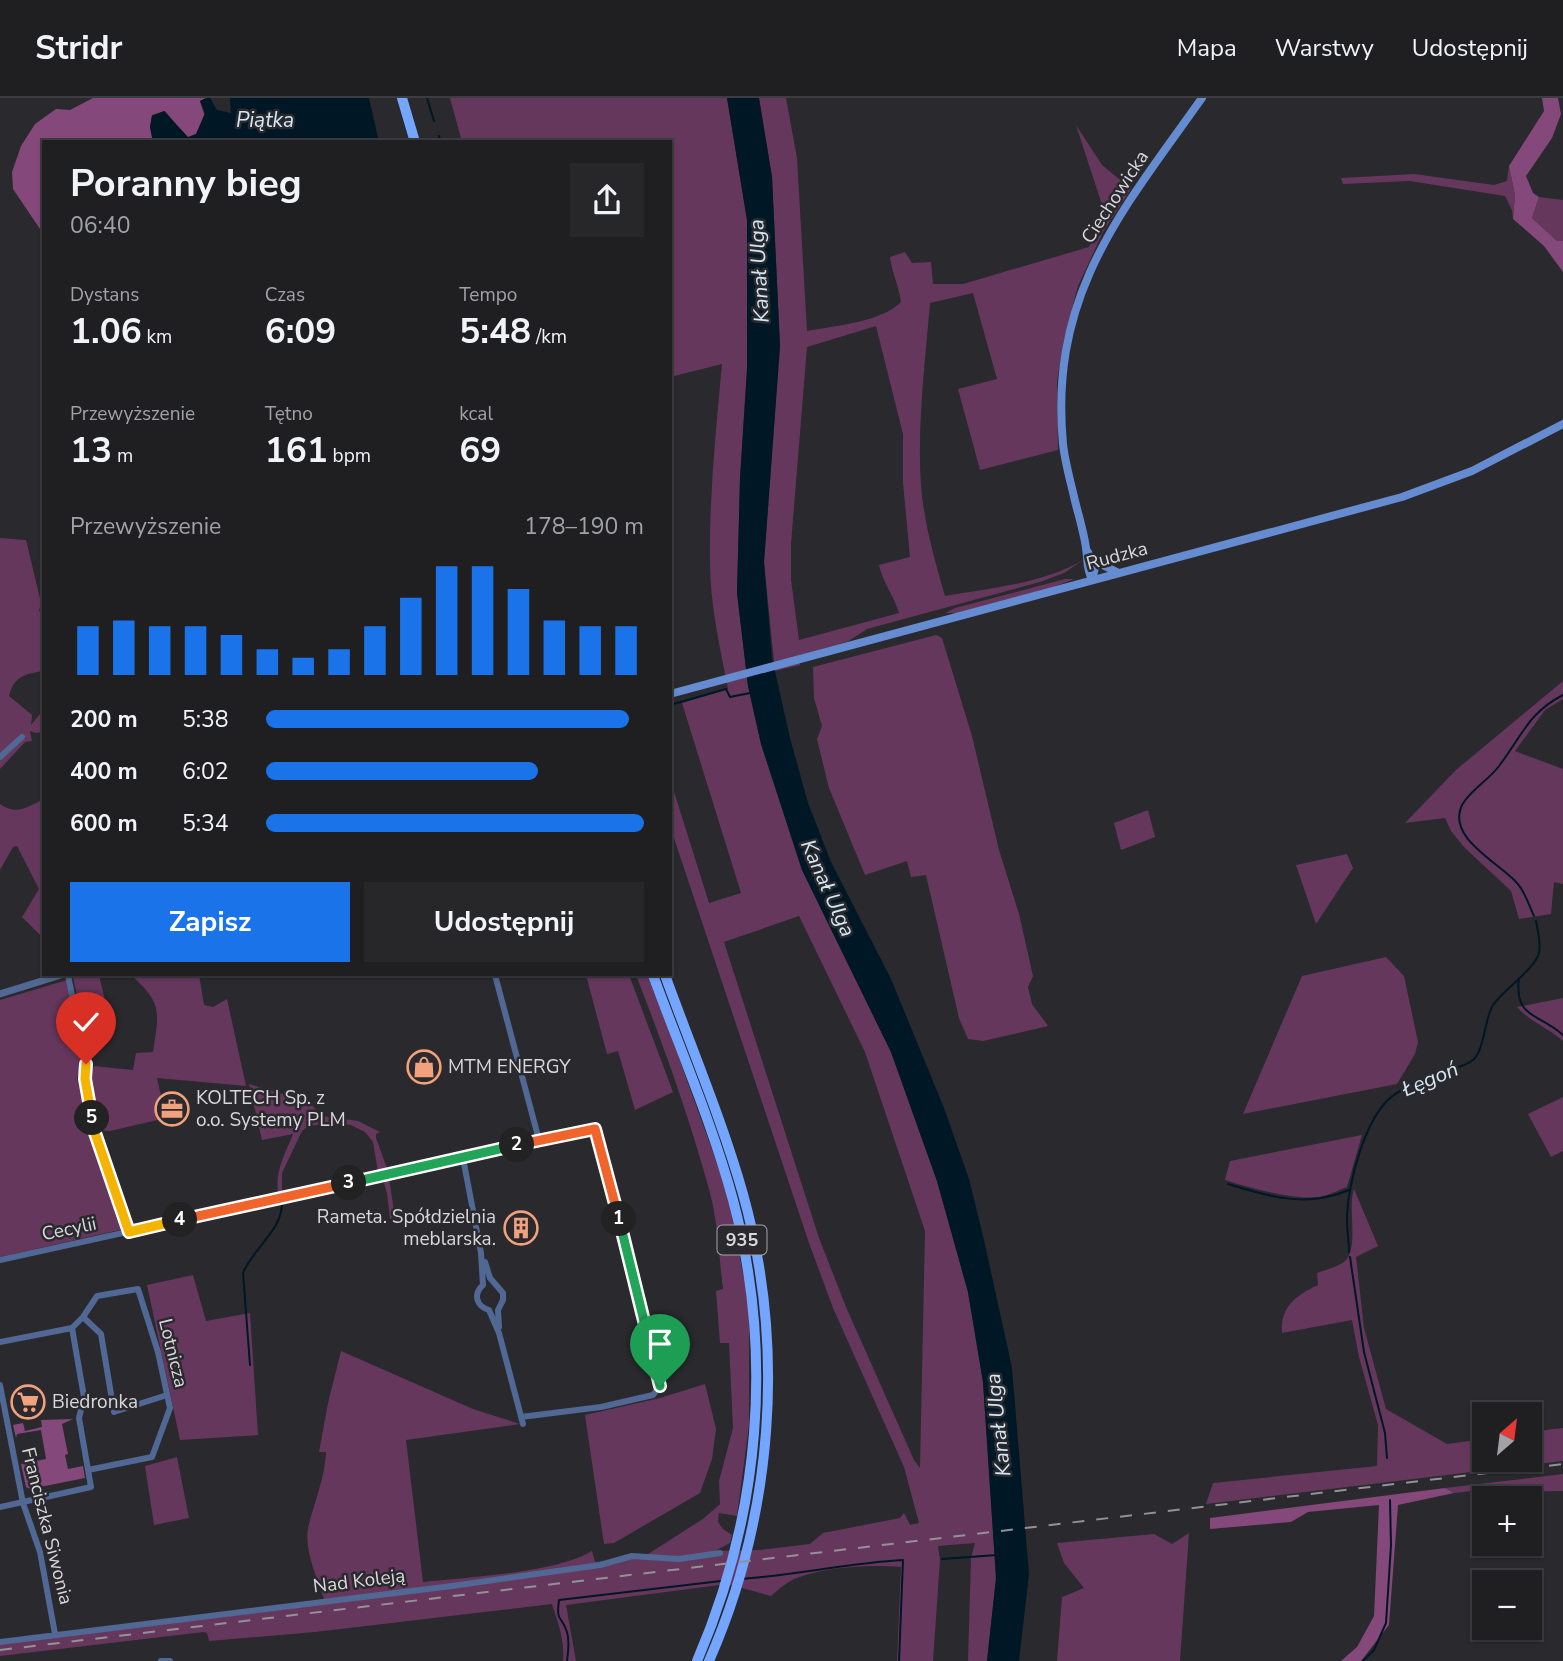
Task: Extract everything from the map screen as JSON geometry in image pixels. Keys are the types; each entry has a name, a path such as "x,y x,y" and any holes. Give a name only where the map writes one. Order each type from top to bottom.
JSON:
{"main road":[{"path":"402,98 414,140"},
{"name":"Ciechowicka","path":"1089,562 1063,447 1061,397 1066,347 1086,278 1109,231 1202,98"},
{"name":"Rudzka","path":"672,693 1414,494 1489,463 1563,424"},
{"path":"1089,562 1117,572"},
{"path":"1089,562 1095,568 1092,579"},
{"path":"1072,584 1089,562"},
{"name":"935","path":"653,976 729,1188 741,1232 751,1289 757,1385 754,1446 744,1517 730,1572 697,1661"},
{"name":"935","path":"665,976 733,1162 756,1253 766,1322 768,1386 765,1448 755,1518 730,1609 709,1661"}],"street":[{"path":"0,757 22,737"},
{"path":"0,994 58,976"},
{"path":"68,976 86,1064 85,1079 95,1133 129,1232"},
{"path":"495,976 539,1140"},
{"name":"Cecylii","path":"0,1260 595,1129 660,1386 653,1395 522,1420 499,1332"},
{"path":"463,1158 481,1253 483,1285 477,1293 477,1299 481,1307 489,1310 499,1307 503,1302 503,1293 494,1283 481,1253"},
{"path":"483,1285 494,1283"},
{"name":"Lotnicza","path":"83,1317 96,1296 138,1289 158,1352 170,1408 152,1457 88,1471"},
{"path":"499,1307 499,1332"},
{"path":"489,1310 499,1332"},
{"path":"0,1342 72,1328 83,1317 101,1334 114,1412 167,1395"},
{"path":"0,1507 91,1487 79,1419 84,1397 72,1328"},
{"name":"Franciszka Siwonia","path":"0,1385 4,1423 23,1503 40,1552 55,1634"},
{"name":"Nad Koleją","path":"0,1642 452,1586 600,1565 639,1556 680,1559 720,1553"},
{"path":"161,1661 170,1661"}],"shaded area":[{"path":"93,98 206,98 200,101 205,117 196,134 187,138 165,111 152,115 150,127 153,140 42,140 42,232 13,189 12,172 21,146 35,124 56,109 70,110"},
{"path":"450,98 727,98 747,220 747,369 737,593 748,686 761,744 802,870 891,1052 937,1181 968,1292 983,1382 996,1578 987,1661 968,1661 971,1558 975,1543 938,1546 940,1560 933,1661 897,1661 901,1567 876,1566 847,1567 805,1575 791,1581 771,1596 727,1584 566,1605 576,1661 563,1661 562,1639 552,1604 315,1632 209,1641 207,1633 204,1632 0,1656 0,1643 215,1617 324,1599 312,1564 307,1537 324,1471 326,1452 319,1452 341,1351 473,1409 520,1424 406,1440 423,1582 535,1569 592,1551 595,1562 655,1556 648,1554 703,1519 720,1504 719,1481 733,1428 729,1343 720,1343 716,1291 723,1289 715,1216 685,1110 636,976 649,976 728,1194 749,1306 749,1425 737,1516 719,1513 718,1522 732,1535 730,1543 715,1551 759,1550 810,1544 823,1533 900,1518 904,1513 910,1525 919,1523 904,1467 833,1308 809,1243 672,832 672,785 709,903 741,893 682,703 728,689 710,578 712,488 722,364 672,376 672,140 461,140","holes":["799,916 865,1052 925,1231 920,1468 914,1460 846,1307 819,1238 724,942"]},
{"path":"759,98 786,98 797,158 807,331 870,319 893,309 901,302 890,257 905,252 912,263 931,262 933,284 963,284 1089,247 1105,214 1076,125 1102,165 1131,189 1103,232 1078,286 1057,381 1058,450 980,470 958,389 997,379 973,293 930,303 921,417 921,486 927,528 945,596 1033,580 1083,560 1064,573 1040,582 867,629 847,642 800,655 800,665 775,671 764,562 780,346 772,177","holes":["876,326 903,434 903,483 910,557 879,565 899,613 799,640 791,580 791,544 807,347"]},
{"path":"1542,98 1558,98 1561,114 1552,138 1526,176 1533,193 1539,197 1532,218 1557,241 1563,241 1563,272 1544,246 1513,219 1515,195 1509,166 1544,111"},
{"path":"1509,166 1515,195 1513,219 1505,196 1410,181 1343,184 1341,178 1414,174 1494,185 1507,181"},
{"path":"1539,197 1563,200 1563,241 1557,241 1532,218"},
{"path":"0,538 26,540 42,607 39,609 42,619 42,671 21,677 14,684 9,696 32,715 31,725 42,711 42,732 30,731 32,741 25,742 0,769"},
{"path":"1065,579 1074,579 1051,588 959,613 945,613 955,608"},
{"path":"936,635 942,638 972,736 999,850 1019,914 1033,976 1028,987 1032,1004 1048,1026 983,1041 968,1039 959,1018 926,875 911,877 907,861 865,875 829,788 817,739 822,726 814,698 813,667"},
{"path":"1563,681 1563,699 1545,710 1515,751 1563,769 1563,884 1554,882 1551,914 1519,919 1511,891 1464,847 1451,831 1445,818 1405,823 1456,770"},
{"path":"42,800 42,937 22,917 39,889 17,846 13,847 0,870 0,804 17,810"},
{"path":"1148,810 1155,837 1121,850 1114,823"},
{"path":"1347,854 1353,868 1316,924 1296,865"},
{"path":"1386,957 1404,976 1418,1042 1415,1054 1397,1084 1243,1114 1302,976"},
{"path":"99,976 113,1034 87,1041 73,977"},
{"path":"132,976 199,976 204,1005 213,1007 227,999 246,1086 157,1078 166,1118 110,1131 98,1130 90,1089 94,1066 133,1070 136,1053 153,1052 157,1027 156,1009 149,993"},
{"path":"586,976 629,976 673,1092 635,1110 618,1051 607,1054"},
{"path":"67,980 83,1060 77,1078 95,1146 124,1229 0,1257 0,1000"},
{"path":"1563,998 1563,1041 1517,1007"},
{"path":"249,1084 309,1102 322,1116 358,1121 380,1132 376,1134 376,1138 388,1171 395,1218 390,1219 387,1193 378,1172 373,1142 365,1132 351,1125 331,1123 308,1126 302,1131 282,1173 282,1191 278,1192 279,1170 293,1134 262,1140"},
{"path":"1563,1097 1563,1151 1551,1157 1528,1114"},
{"path":"1362,1135 1347,1187 1327,1195 1285,1195 1225,1180 1230,1161"},
{"path":"1354,1189 1378,1246 1356,1257 1364,1328 1386,1409 1447,1444 1472,1441 1472,1472 1206,1504 1213,1483 1377,1466 1378,1425 1352,1320 1282,1333 1287,1309 1296,1298 1318,1285 1317,1273 1341,1264 1349,1256"},
{"path":"193,1275 206,1321 250,1313 258,1435 180,1440 147,1285"},
{"path":"705,1384 716,1429 712,1459 700,1493 614,1543 604,1544 585,1415 660,1398"},
{"path":"73,1419 62,1424 68,1454 65,1455 68,1469 83,1466 85,1478 30,1489 26,1487 21,1464 46,1459 41,1430 17,1434 16,1438 13,1425 23,1423 25,1431 42,1427 41,1420"},
{"path":"1563,1428 1563,1461 1542,1464 1542,1431"},
{"path":"177,1457 189,1518 154,1525 145,1466"},
{"path":"1563,1474 1563,1491 1542,1491 1542,1486 1472,1486 1472,1491 1454,1493 1445,1488"},
{"path":"1445,1488 1454,1493 1398,1505 1389,1625 1361,1661 1341,1661 1357,1647 1374,1616 1379,1505 1308,1512 1291,1522 1210,1529 1210,1518"},
{"path":"1189,1533 1180,1661 1057,1661 1062,1597 1084,1588 1064,1563 1057,1543 1154,1534 1172,1544"}],"water":[{"name":"Piątka","path":"210,98 217,110 231,113 230,98 369,98 379,140 153,140 150,127 152,116 164,111 188,137 196,134 205,113 200,101"},
{"name":"Kanał Ulga","path":"727,98 759,98 772,177 780,346 764,562 772,658 808,803 831,862 891,979 944,1108 969,1179 1012,1368 1029,1574 1019,1661 987,1661 996,1578 983,1382 968,1292 937,1181 891,1052 802,870 761,744 748,686 737,593 747,369 747,220"}],"waterway":[{"path":"427,98 434,121"},
{"path":"439,136 440,140"},
{"path":"672,704 726,689 730,697 750,693"},
{"name":"Łęgoń","path":"1534,916 1520,886 1468,839 1461,828 1459,817 1465,800 1495,771 1533,717 1563,695"},
{"name":"Łęgoń","path":"1349,1252 1347,1220 1350,1187 1361,1149 1377,1113 1388,1100 1405,1088 1473,1060 1480,1049 1493,1005 1526,972 1539,953 1536,921"},
{"path":"1519,978 1518,991 1524,1008 1563,1035"},
{"path":"1228,1184 1288,1199 1318,1198 1349,1190"},
{"path":"250,1365 243,1273 278,1221 282,1202"},
{"name":"Łęgoń","path":"1350,1257 1364,1352 1385,1433 1387,1458"},
{"name":"Łęgoń","path":"1363,1661 1374,1650 1386,1623 1391,1545 1390,1500"},
{"path":"942,1559 997,1555"},
{"path":"741,1579 903,1560 899,1661"},
{"path":"567,1661 568,1639 559,1615 559,1600 721,1581"}],"railway":[{"path":"0,1650 1563,1464"}],"place":[{"name":"MTM ENERGY","path":"424,1067"},
{"name":"KOLTECH Sp. z o.o. Systemy PLM","path":"172,1109"},
{"name":"Rameta. Spółdzielnia meblarska.","path":"521,1228"},
{"name":"Biedronka","path":"28,1402"}],"route":[{"path":"86,1064 85,1079 95,1133 129,1232 595,1129 660,1386"}]}
